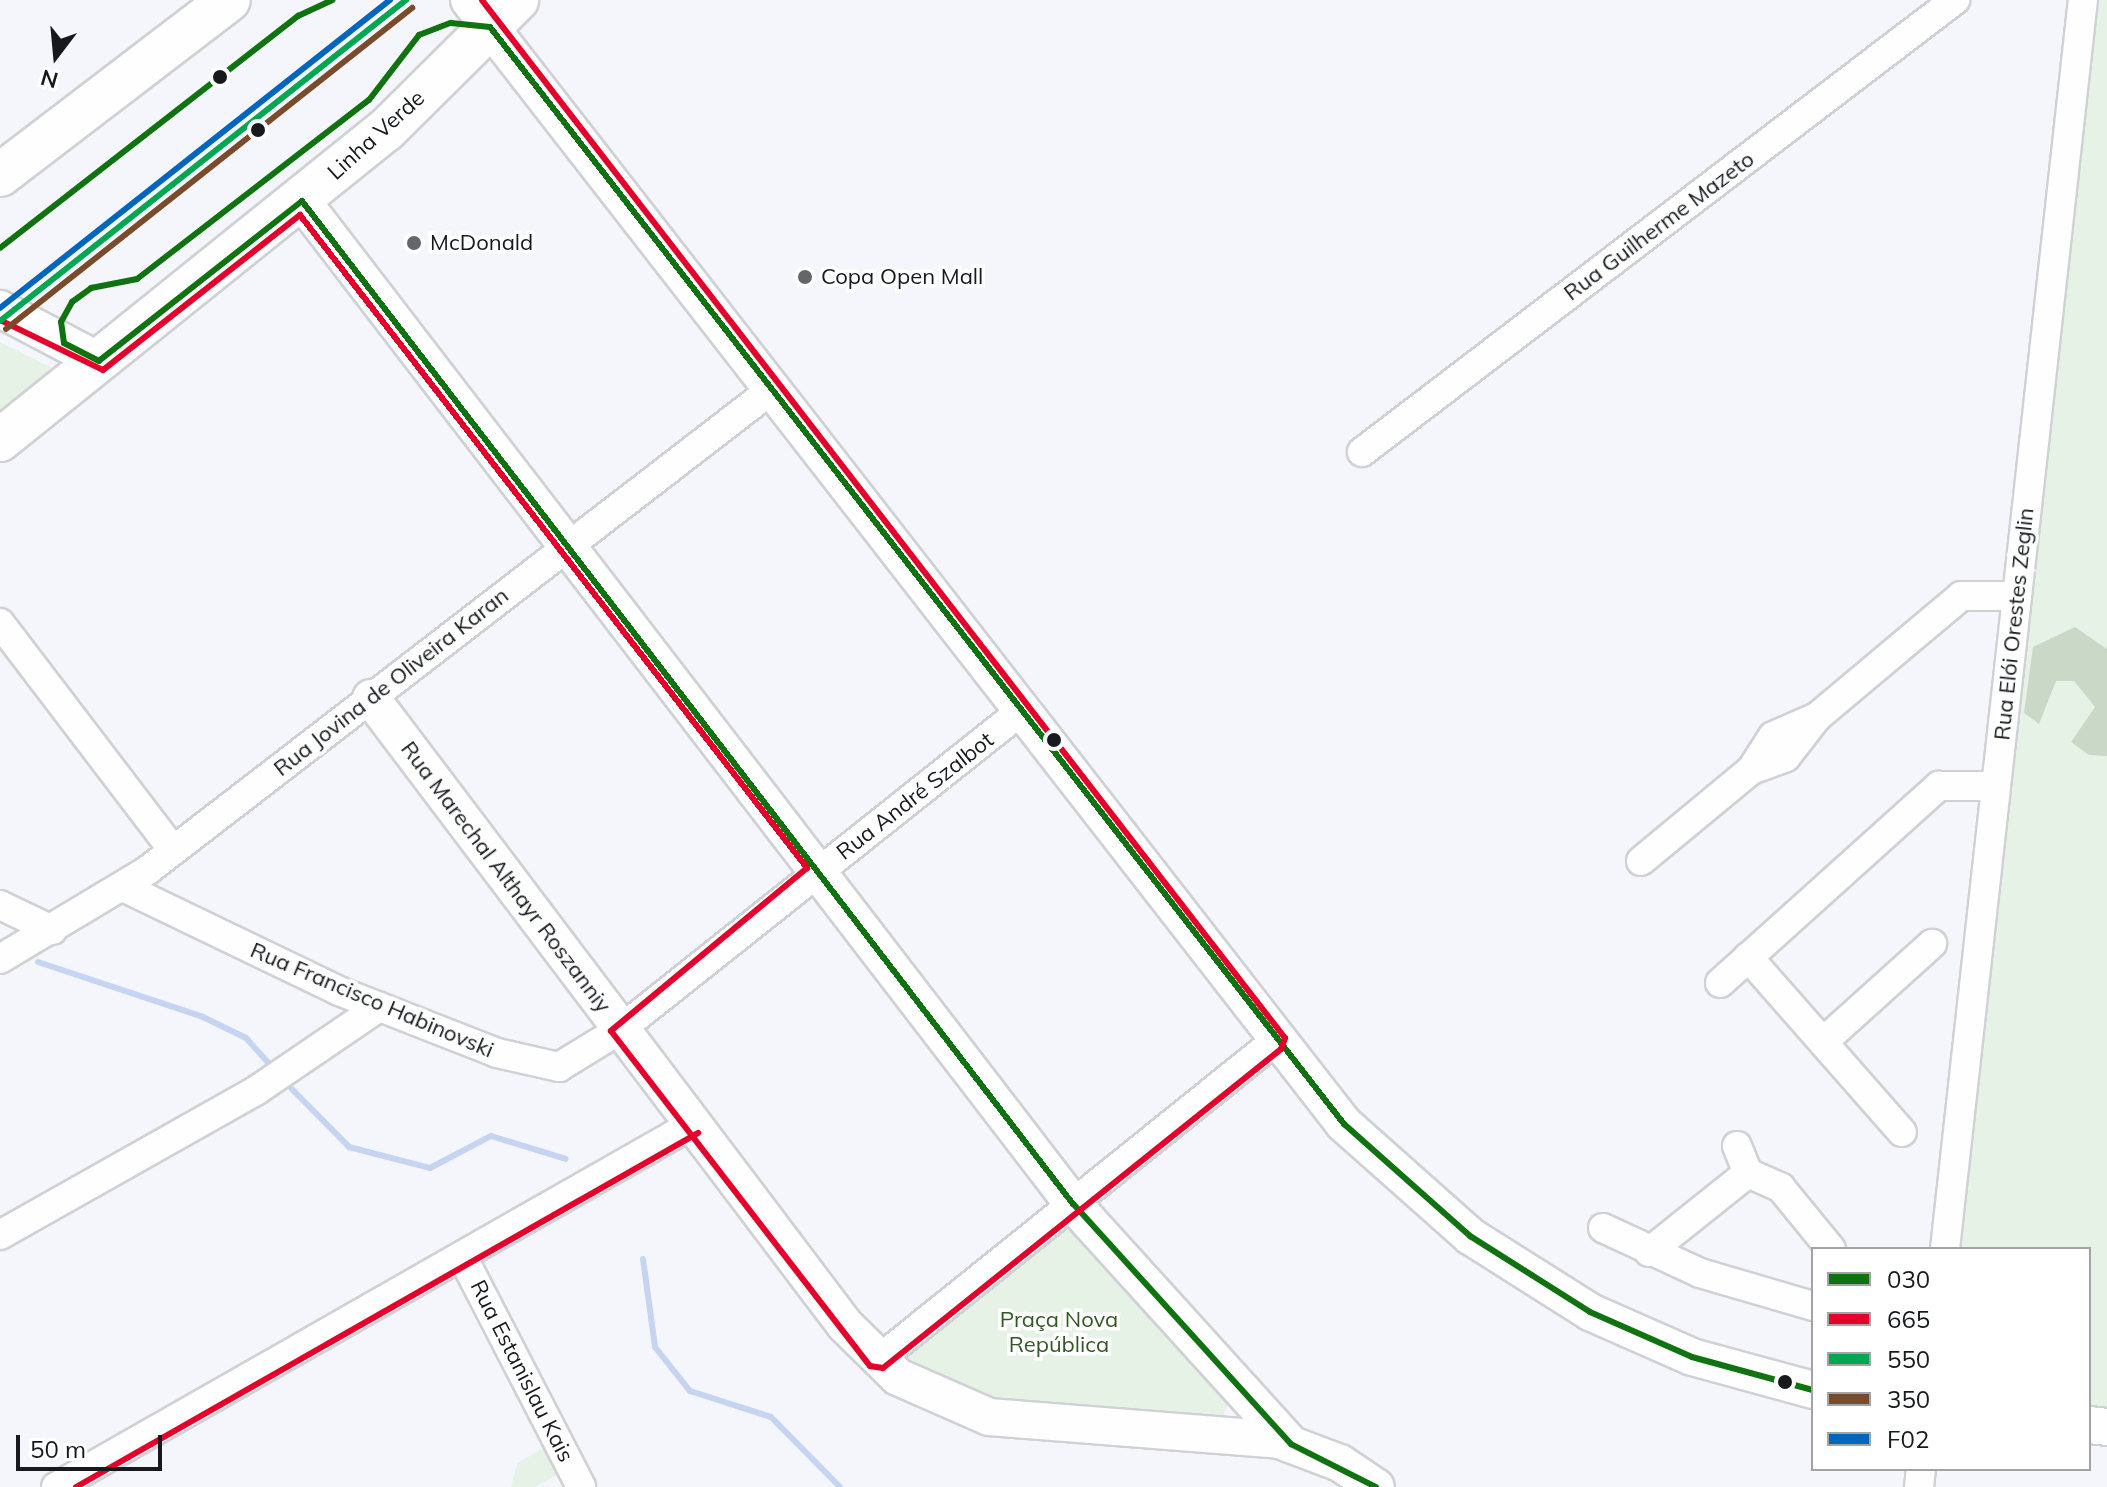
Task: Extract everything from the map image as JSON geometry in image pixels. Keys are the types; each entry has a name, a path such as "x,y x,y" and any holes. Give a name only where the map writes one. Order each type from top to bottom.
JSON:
{"highway":[{"path":"0,175 229,0"},
{"name":"Linha Verde","path":"0,440 302,201 492,9"}],"main road":[{"path":"492,9 771,390 1275,1041 1375,1156 1501,1259 1634,1333 1811,1389"},
{"path":"302,201 821,870 1073,1204 1291,1444"},
{"path":"0,309 99,361"},
{"name":"Rua Marechal Althayr Roszanniy","path":"371,698 693,1124 878,1360 925,1395 989,1417 1291,1444 1376,1487"}],"street":[{"name":"Rua Guilherme Mazeto","path":"1362,452 1955,0"},
{"name":"Rua Elói Orestes Zeglin","path":"1945,1247 2083,0"},
{"name":"Rua Jovina de Oliveira Karan","path":"0,959 123,887 771,390"},
{"path":"1641,861 1751,770 1786,757 1817,717 1967,593 2017,596"},
{"path":"0,623 173,850"},
{"name":"Rua André Szalbot","path":"621,1029 1020,712"},
{"path":"1720,983 1939,786 1996,786"},
{"name":"Rua Francisco Habinovski","path":"123,887 379,1007 543,1066 571,1064 621,1029"},
{"path":"0,905 52,930"},
{"path":"1823,1042 1932,944"},
{"path":"1748,957 1902,1132"},
{"path":"0,1235 257,1090 379,1007"},
{"path":"878,1360 1275,1041"},
{"path":"56,1487 693,1124"},
{"path":"1737,1146 1748,1173 1781,1188 1829,1247"},
{"path":"1649,1252 1748,1173"},
{"path":"1603,1228 1649,1252 1811,1305"},
{"name":"Rua Estanislau Kais","path":"462,1256 581,1487"}],"green space":[{"path":"2094,0 2107,0 2107,1416 2091,1414 2091,1247 1957,1247"},
{"path":"0,342 56,370 0,418"},
{"path":"2075,627 2107,649 2107,756 2089,755 2071,742 2095,707 2074,681 2056,681 2039,724 2024,713 2033,647"},
{"name":"Praça Nova República","path":"1070,1222 1230,1398 1222,1419 993,1407 908,1370 908,1348"},
{"path":"544,1447 558,1474 535,1487 511,1487 517,1464"}],"waterway":[{"path":"38,962 203,1017 246,1038 274,1069"},
{"path":"284,1081 349,1147 430,1168 491,1136 566,1159"},
{"path":"643,1259 655,1347 690,1391 771,1417 840,1487"}],"transit line":[{"name":"030","path":"0,248 298,16 333,0"},
{"name":"F02","path":"0,308 390,0"},
{"name":"550","path":"0,321 406,0"},
{"name":"665","path":"0,320 103,370 300,215 807,868 611,1031 870,1366 883,1368 1281,1049 1285,1038 482,0"},
{"name":"350","path":"6,329 412,8"},
{"name":"030","path":"1376,1487 1291,1444 1073,1204 302,201 99,361 64,343 61,322 72,302 91,288 137,279 369,100 419,35 451,23 490,27 1344,1124 1470,1236 1590,1312 1692,1357 1811,1389"},
{"name":"665","path":"76,1487 698,1133"}],"place":[{"name":"McDonald","path":"414,243"},
{"name":"Copa Open Mall","path":"805,277"}]}
